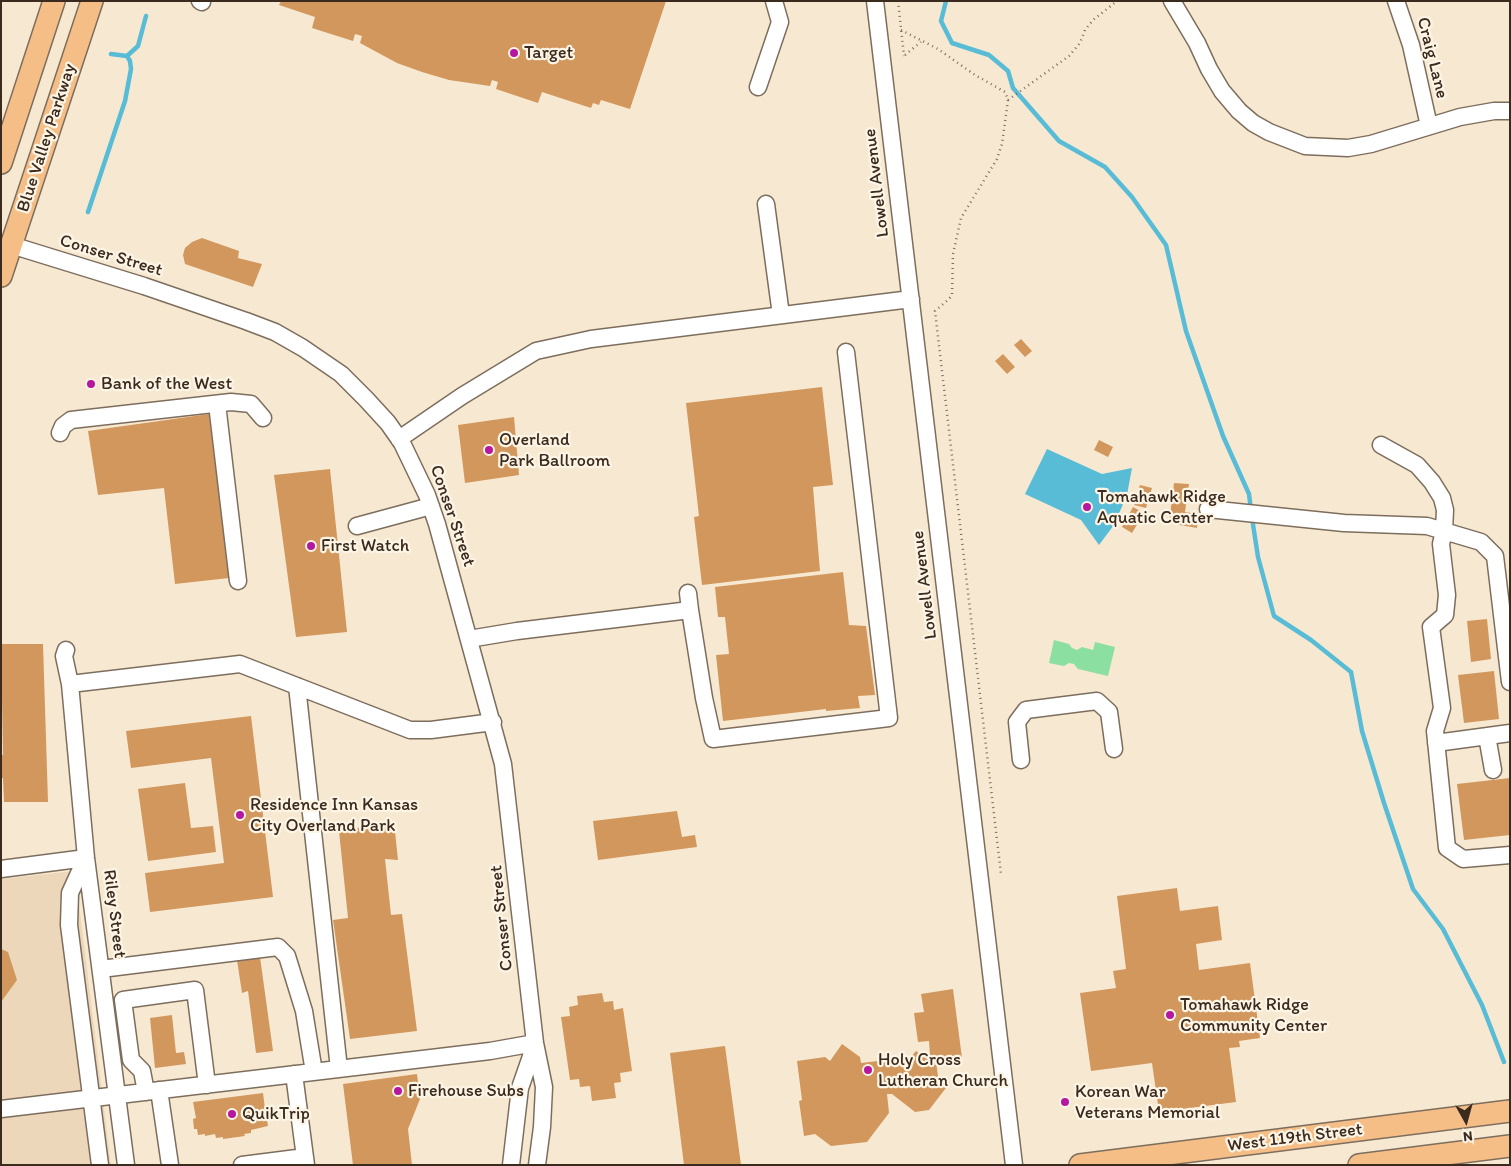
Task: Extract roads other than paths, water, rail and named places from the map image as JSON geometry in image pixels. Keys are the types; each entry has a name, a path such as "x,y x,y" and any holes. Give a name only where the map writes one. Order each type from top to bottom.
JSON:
{"main road":[{"name":"Blue Valley Parkway","path":"1,163 54,1"},
{"name":"Blue Valley Parkway","path":"1,276 6,244 92,1"},
{"name":"West 119th Street","path":"1080,1165 1510,1111"},
{"name":"West 119th Street","path":"1359,1165 1510,1146"}],"street":[{"path":"758,87 780,22 774,1"},
{"name":"Lowell Avenue","path":"875,1 1014,1165"},
{"path":"1172,1 1222,91 1239,111 1253,123 1268,132 1305,146 1348,148 1371,144 1474,114 1510,111"},
{"name":"Craig Lane","path":"1396,1 1411,45 1428,126"},
{"path":"766,204 781,315"},
{"name":"Conser Street","path":"6,244 144,286 275,332 341,374 366,399 399,439 415,467 437,524 503,764 536,1043 544,1088 542,1127 536,1165"},
{"path":"399,439 462,396 536,351 591,339 911,299"},
{"path":"688,593 696,653 713,739 889,718 846,352"},
{"path":"60,433 63,426 71,420 231,402 251,404 263,418"},
{"path":"217,404 238,581"},
{"path":"1381,445 1417,465 1432,482 1442,498 1445,510 1441,544 1447,595 1445,615 1431,626 1442,708 1435,731 1447,848 1463,859 1510,855"},
{"path":"357,526 431,506"},
{"path":"1208,509 1344,523 1427,526 1481,542 1495,556 1510,682"},
{"path":"468,638 690,610"},
{"path":"1,869 86,858 70,684 64,656 66,650"},
{"path":"70,684 240,664 410,730 431,730 492,722"},
{"path":"297,686 339,1069"},
{"path":"1021,760 1017,722 1026,710 1097,701 1109,712 1114,749"},
{"path":"1436,743 1510,733"},
{"path":"1487,736 1493,770"},
{"name":"Riley Street","path":"86,858 126,1165"},
{"name":"Riley Street","path":"86,858 70,893 69,925 100,1165"},
{"path":"101,969 278,947 287,956 304,1011 314,1072"},
{"path":"170,1165 152,1091 142,1071 131,1060 123,1000 195,990 207,1085"},
{"name":"Conser Street","path":"511,1165 520,1088 536,1043"},
{"path":"1,1109 339,1069 536,1043"},
{"path":"242,1165 305,1161 294,1074"}],"water":[{"name":"Tomahawk Ridge Aquatic Center","path":"1047,449 1102,474 1132,468 1127,495 1114,525 1099,545 1081,520 1025,494"}],"waterway":[{"path":"946,1 941,21 952,43 989,55 1008,71 1013,88 1059,141 1105,167 1132,197 1166,245 1186,331 1223,436 1249,494 1251,510"},
{"path":"111,54 127,56 138,46 146,16"},
{"path":"88,212 125,101 131,69 127,56"},
{"path":"1252,518 1258,557 1274,616 1311,640 1351,672 1362,731 1413,889 1443,929 1482,1005 1504,1062"}],"place":[{"name":"Target","path":"514,53"},
{"name":"Bank of the West","path":"91,384"},
{"name":"Overland Park Ballroom","path":"489,450"},
{"name":"Tomahawk Ridge Aquatic Center","path":"1087,507"},
{"name":"First Watch","path":"311,546"},
{"name":"Residence Inn Kansas City Overland Park","path":"240,815"},
{"name":"Tomahawk Ridge Community Center","path":"1170,1015"},
{"name":"Holy Cross Lutheran Church","path":"868,1070"},
{"name":"Firehouse Subs","path":"398,1091"},
{"name":"Korean War Veterans Memorial","path":"1065,1102"},
{"name":"QuikTrip","path":"232,1114"}]}
